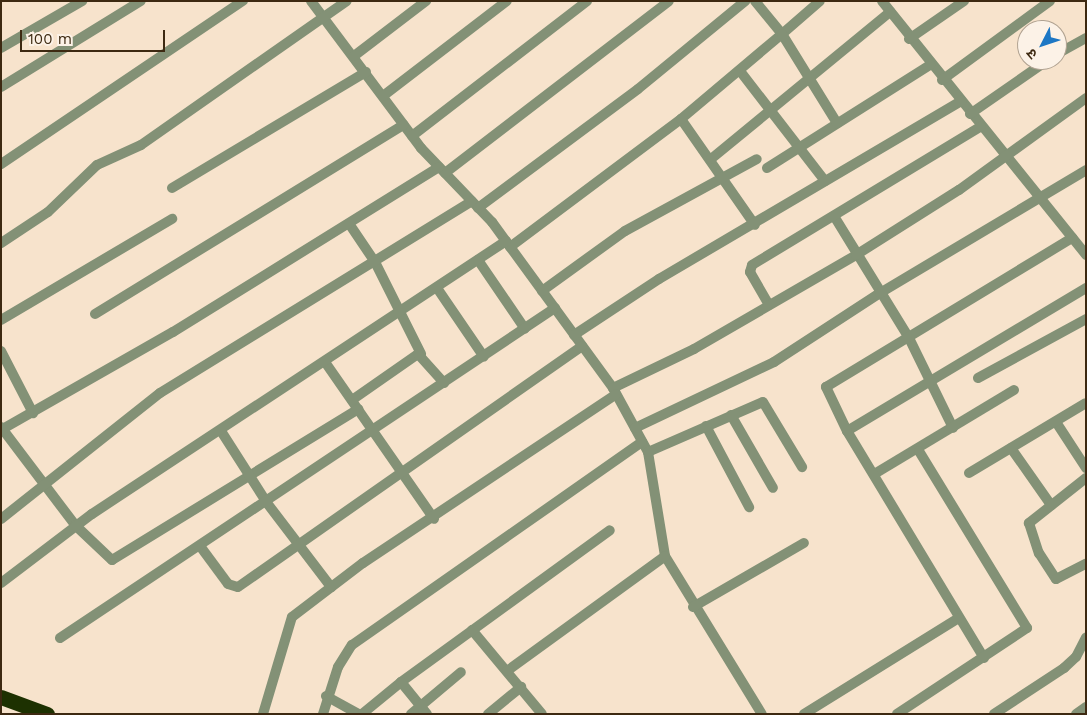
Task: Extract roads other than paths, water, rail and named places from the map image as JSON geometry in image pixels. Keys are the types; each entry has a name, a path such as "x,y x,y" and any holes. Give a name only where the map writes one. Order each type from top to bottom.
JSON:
{"highway":[{"path":"1,698 47,714"},
{"path":"1,708 17,714"}],"street":[{"path":"1,48 82,1"},
{"path":"1,87 141,1"},
{"path":"1,164 243,1"},
{"path":"311,1 327,18 412,136 475,204 508,244 615,391 648,452 665,556 693,607 762,714"},
{"path":"1,243 48,212 97,165 141,145 327,18 347,1"},
{"path":"354,56 426,1"},
{"path":"383,96 507,1"},
{"path":"412,136 587,1"},
{"path":"421,354 355,404 250,477 118,558 106,558 75,525 45,483 2,429 442,170 669,1"},
{"path":"1,519 160,393 375,262 475,204 638,90 745,1"},
{"path":"755,1 782,34 837,123"},
{"path":"1,583 75,525 478,260 508,244 681,119 740,71 820,1"},
{"path":"882,1 909,39 1005,157 1078,241 1086,255"},
{"path":"942,80 1050,1"},
{"path":"909,39 959,3"},
{"path":"711,160 890,12"},
{"path":"1067,48 1086,38"},
{"path":"768,168 930,65"},
{"path":"970,114 1034,70"},
{"path":"740,71 800,146 825,181"},
{"path":"172,188 366,72"},
{"path":"263,714 292,617 331,587 434,519 615,391 856,255 1005,157 1086,98"},
{"path":"574,335 825,181 961,101"},
{"path":"681,119 755,224"},
{"path":"95,314 404,125"},
{"path":"769,305 750,272 752,265 980,127"},
{"path":"542,291 625,231 725,179 756,159"},
{"path":"635,428 774,362 880,293 1039,196 1086,170"},
{"path":"834,216 856,255 909,338 953,428"},
{"path":"1,320 172,219"},
{"path":"350,225 375,262 421,354 444,383"},
{"path":"984,658 958,618 876,473 847,431 826,387 1078,241"},
{"path":"478,260 525,329"},
{"path":"437,288 484,357"},
{"path":"847,431 1086,288"},
{"path":"60,638 555,308"},
{"path":"978,378 1086,319"},
{"path":"200,546 228,584 238,587 582,346"},
{"path":"1,351 32,413"},
{"path":"324,362 374,430 434,519"},
{"path":"876,473 919,451 1014,390"},
{"path":"648,452 731,415 767,403 802,467"},
{"path":"969,473 1086,403"},
{"path":"731,415 773,488"},
{"path":"1056,422 1086,468"},
{"path":"706,426 749,507"},
{"path":"220,431 266,502 331,587"},
{"path":"323,714 326,696 352,645 642,442"},
{"path":"1011,448 1051,505"},
{"path":"897,714 1024,632 1025,621 919,451"},
{"path":"1086,478 1029,523 1050,574 1062,580 1086,564"},
{"path":"326,696 360,714 610,530"},
{"path":"693,607 804,543"},
{"path":"507,670 665,556"},
{"path":"804,714 958,618"},
{"path":"472,630 542,714"},
{"path":"994,714 1064,668 1076,657 1086,637"},
{"path":"411,714 424,710 461,672"},
{"path":"401,682 424,710"},
{"path":"488,714 521,687"},
{"path":"1076,714 1086,708"}]}
